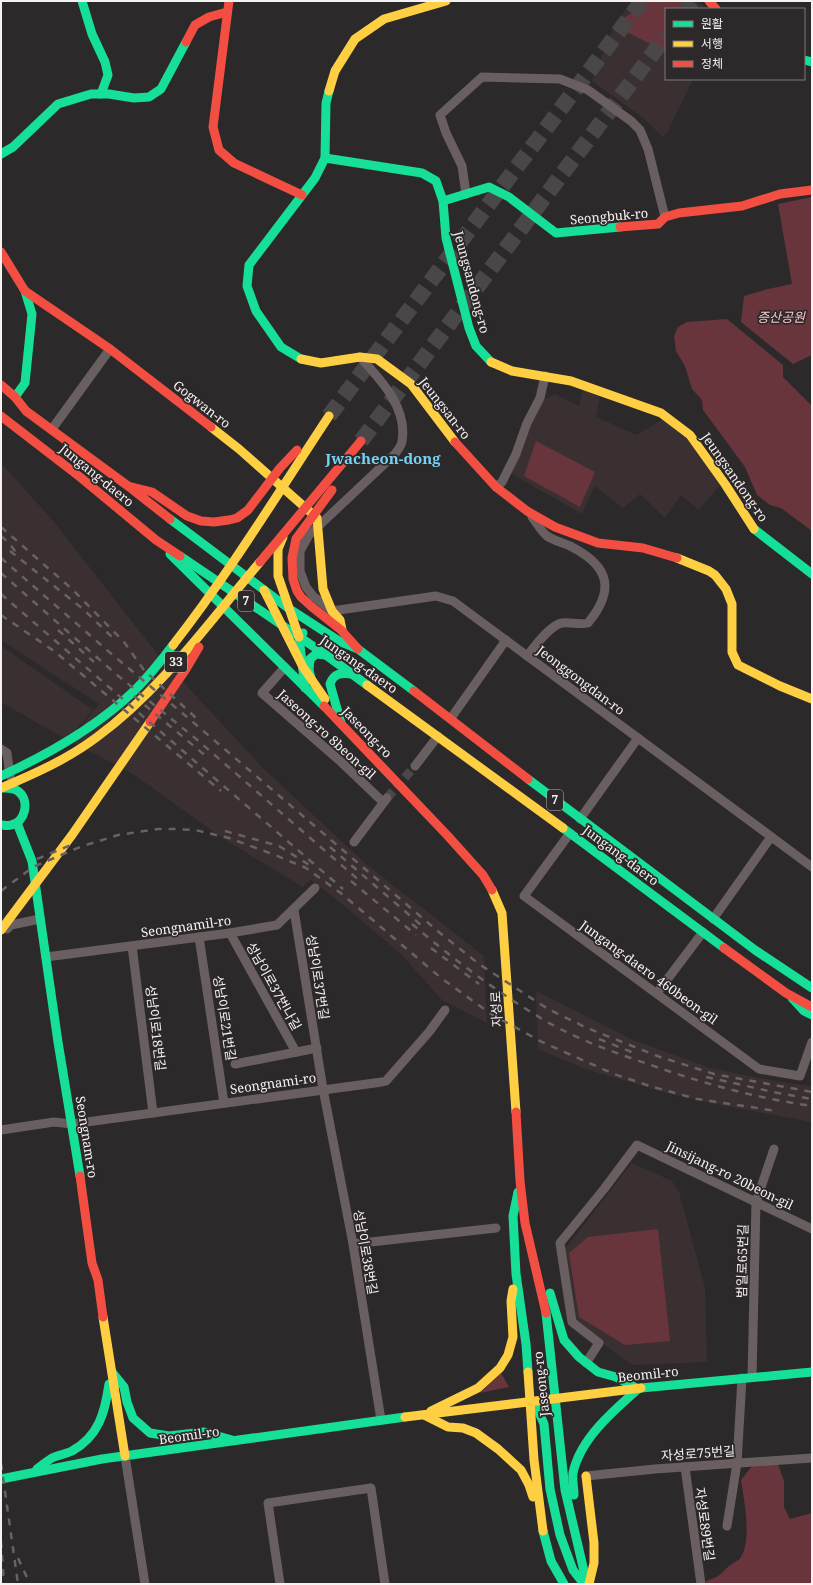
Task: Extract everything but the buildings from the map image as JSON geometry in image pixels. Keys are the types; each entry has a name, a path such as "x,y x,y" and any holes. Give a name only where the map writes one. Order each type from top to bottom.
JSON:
{"main road":[{"path":"82,1 92,34 105,62 108,75 101,94"},
{"path":"229,1 213,127 219,150 234,163 302,195"},
{"name":"Jeungsan-ro","path":"446,1 384,19 355,39 335,71 326,103 325,158 315,178 249,265 247,286 256,311 281,347 299,359 321,363 360,357 377,359 411,384 451,438 496,487 527,511 555,527 598,543 643,548 685,560 709,571 726,589 732,604 732,652 738,665 780,686 812,699"},
{"path":"1,154 13,147 58,104 90,94 134,98 149,97 161,89 195,25 210,17 227,12"},
{"name":"Jeungsandong-ro","path":"325,158 422,173 436,180 443,201 446,238 469,328 476,346 490,362 512,371 571,381 661,413 690,435 725,484 754,529 812,574"},
{"name":"Seongbuk-ro","path":"443,201 489,187 509,197 556,233 658,224 665,217 679,213 742,206 780,194 812,190"},
{"name":"Gogwan-ro","path":"1,252 24,291 110,349 239,449 317,518 323,589 332,611"},
{"path":"15,397 25,383 32,314 24,291"},
{"name":"Jungang-daero","path":"1,385 15,397 26,411 52,428 288,608 339,641 358,649 451,718 509,765 754,950 812,988"},
{"name":"Jungang-daero","path":"1,416 80,477 156,540 353,674 786,993 812,1007"},
{"name":"33","path":"1,776 51,752 80,734 129,696 157,667 202,609 236,560 289,475 329,416"},
{"path":"128,486 152,492 187,516 201,521 214,522 237,518 248,510 280,468 322,425"},
{"name":"33","path":"1,788 34,774 65,758 119,720 168,670 361,441 348,469 296,539 292,549 293,574 297,590 312,600"},
{"path":"298,500 278,549 278,576 299,637 305,688"},
{"name":"Jaseong-ro","path":"156,540 342,724 483,875 502,913 508,972"},
{"path":"264,590 303,667 342,724"},
{"path":"312,600 358,649"},
{"path":"1,930 72,835 186,669 227,601"},
{"path":"332,611 340,620 342,631"},
{"path":"299,637 306,631 318,628"},
{"path":"312,682 309,670 310,659 316,654 326,655"},
{"path":"342,724 330,684 332,678 339,672 353,674"},
{"path":"470,760 457,738 462,736 494,759 509,765"},
{"path":"1,788 12,788 18,790 25,800 25,813 17,823 11,825 1,825"},
{"name":"Seongnam-ro","path":"17,823 32,861 92,1262 98,1280 110,1370 124,1456"},
{"name":"자성로","path":"508,972 511,1044"},
{"path":"786,993 804,1011 812,1016"},
{"name":"Jaseong-ro","path":"511,1044 520,1181 525,1223 546,1313 566,1490 588,1584"},
{"name":"Jaseong-ro","path":"520,1181 513,1216 516,1274 526,1344 534,1460 543,1533 551,1561 564,1584"},
{"path":"525,1223 540,1257 564,1340 586,1363 598,1372 616,1377 638,1389 619,1405 599,1428 580,1454 573,1474 573,1525"},
{"path":"424,1415 449,1401 464,1396 478,1388 500,1368 508,1355 513,1337 511,1301 516,1274"},
{"path":"110,1370 124,1387 127,1402 133,1418 150,1433 169,1436 204,1432 237,1441"},
{"path":"33,1472 54,1457 82,1446 98,1428 105,1411 110,1370"},
{"name":"Beomil-ro","path":"1,1479 96,1460 530,1400 812,1372"},
{"name":"Jaseong-ro","path":"530,1400 538,1410 544,1424 550,1489 560,1535 573,1570 584,1584"},
{"path":"424,1415 448,1427 463,1428 476,1433 498,1449 521,1470 529,1485 534,1501 540,1509"},
{"path":"586,1476 594,1543 594,1563 588,1584"}],"street":[{"path":"466,194 462,166 446,133 440,115 482,77 560,79 588,90 631,121 640,130 648,149 665,217"},
{"path":"52,428 110,349"},
{"path":"332,611 312,600 300,571 300,551 309,535 395,454 402,442 403,427 399,410 382,382 360,357"},
{"path":"496,487 502,482 516,454 527,423 540,398 545,376"},
{"path":"527,511 547,536 572,547 596,563 603,574 606,583 599,610 588,623 579,625 562,623 551,629 527,656"},
{"name":"Jeonggongdan-ro","path":"332,611 436,596 453,601 812,867"},
{"path":"451,718 506,640"},
{"name":"Jaseong-ro 8beon-gil","path":"285,667 262,692 385,800 354,842"},
{"path":"415,766 438,736"},
{"name":"Jungang-daero","path":"580,819 638,738"},
{"path":"4,751 12,788"},
{"name":"Jungang-daero 460beon-gil","path":"570,833 524,896 759,1069 800,1076 812,1042"},
{"path":"713,919 771,837"},
{"name":"Seongnamil-ro","path":"46,957 230,933 277,925 315,888"},
{"path":"1,930 18,904 37,900"},
{"name":"성남이로37번길","path":"294,910 323,1089"},
{"path":"1,930 11,925 40,919"},
{"path":"657,993 703,932"},
{"name":"성남이로37번나길","path":"230,933 296,1052"},
{"name":"성남이로21번길","path":"199,937 224,1103"},
{"name":"성남이로18번길","path":"132,946 153,1113"},
{"name":"Seongnami-ro","path":"1,1130 54,1122 72,1124 386,1081 445,1010"},
{"path":"235,1064 317,1048"},
{"name":"성남이로38번길","path":"323,1089 353,1244 381,1420"},
{"name":"Jinsijang-ro 20beon-gil","path":"586,1363 600,1342 572,1322 560,1243 604,1189 637,1145 812,1229"},
{"name":"범일로65번길","path":"752,1377 756,1202 774,1149"},
{"path":"353,1244 496,1228"},
{"path":"727,1526 737,1463 742,1378"},
{"path":"124,1456 145,1584"},
{"name":"자성로75번길","path":"586,1476 812,1458"},
{"name":"자성로89번길","path":"685,1467 701,1584"},
{"path":"280,1584 268,1503 371,1488 385,1584"}],"shaded area":[{"path":"632,1 698,1 707,8 665,8 665,80 693,80 668,131 663,137 642,117 592,81 616,21"},
{"path":"583,389 600,397 596,417 637,435 663,419 689,438 722,483 699,510 681,495 665,518 640,494 623,508 595,486 582,514 510,473 536,404 555,394 579,406"},
{"path":"1,463 55,523 158,655 263,768 366,864 484,956 487,1023 442,1000 402,955 347,908 311,880 303,887 224,839 133,774 70,741 99,704 1,640"},
{"path":"1,646 93,710 67,740 1,702"},
{"path":"536,991 633,1040 710,1068 781,1082 812,1086 812,1122 709,1103 663,1092 585,1069 538,1049"},
{"path":"632,1163 672,1181 679,1192 705,1288 707,1362 633,1365 572,1322 562,1253"}],"green space":[{"path":"639,1 689,1 699,8 665,8 665,51 621,29 624,18 634,11"},
{"name":"증산공원","path":"812,197 812,355 793,364 741,322 744,296 792,284 778,204"},
{"path":"727,319 783,365 783,377 812,406 812,531 781,508 770,505 757,495 745,467 703,410 702,400 692,389 685,366 676,351 674,336 678,327 687,322"},
{"path":"536,441 595,472 580,507 524,476"},
{"path":"658,1229 670,1341 625,1345 579,1317 569,1253 588,1237"},
{"path":"501,1373 509,1387 480,1393"},
{"path":"778,1464 784,1481 784,1507 790,1519 812,1513 812,1584 706,1584 706,1581 719,1575 730,1565 739,1560 744,1549 747,1530 741,1480 752,1466"}],"tunnel":[{"path":"329,416 642,1"},
{"path":"687,8 692,1"},
{"path":"361,441 665,37"},
{"path":"387,798 415,766"}],"railway":[{"path":"1,527 72,589 124,642 144,670 196,718"},
{"path":"1,536 10,544 17,554"},
{"path":"10,551 83,609 113,638"},
{"path":"1,558 108,651 440,933 479,964 548,1009 587,1028 660,1057 714,1074 812,1092"},
{"path":"1,573 117,675 195,738 361,882"},
{"path":"1,594 343,889"},
{"path":"1,615 54,651 221,791"},
{"path":"58,630 94,662"},
{"path":"134,696 207,757"},
{"path":"1,891 33,867 80,847 118,835 158,829 174,829 195,830 229,838 306,868 342,894 441,978 491,1014 542,1042 614,1074 653,1087 697,1099 777,1111"},
{"path":"225,831 279,846 311,866"},
{"path":"37,859 76,843"},
{"path":"330,847 421,925"},
{"path":"351,881 416,935"},
{"path":"412,924 442,949 522,1007 552,1025 578,1038 708,1084 770,1099 812,1106"},
{"path":"431,948 479,984"},
{"path":"599,1039 634,1053"},
{"path":"706,1077 812,1099"},
{"path":"1,1463 18,1584"},
{"path":"1,1541 4,1584"},
{"path":"18,1558 30,1584"}],"traffic: fast":[{"path":"82,1 92,34 105,62 108,75 101,94"},
{"path":"1,154 13,147 58,104 91,94 109,94 134,98 149,97 161,89 186,42"},
{"path":"805,60 812,62"},
{"path":"301,359 281,347 256,311 247,286 249,265 315,178 325,158 326,103 329,91"},
{"path":"325,158 422,173 436,181 443,201 446,238 469,328 476,346 491,362"},
{"path":"443,201 489,187 509,197 556,233 620,227"},
{"path":"15,397 25,383 32,314 25,291"},
{"path":"170,519 288,608 339,641 358,649 414,691"},
{"path":"754,529 812,574"},
{"path":"170,554 324,706"},
{"path":"180,556 326,655 367,685"},
{"path":"303,633 299,637 305,688"},
{"path":"1,776 72,739 105,716 140,685 173,645"},
{"path":"311,678 309,670 310,659 316,654 326,655"},
{"path":"341,723 330,684 336,675 353,674"},
{"path":"528,779 755,950 812,988"},
{"path":"1,788 17,790 22,796 25,806 23,816 20,820 10,825 1,825"},
{"path":"17,823 32,861 58,1042 80,1176"},
{"path":"563,828 724,948"},
{"path":"792,998 804,1011 812,1015"},
{"path":"518,1192 513,1216 516,1274 526,1344 528,1372"},
{"path":"550,1293 564,1340 579,1357 598,1372 616,1377 638,1389"},
{"path":"546,1313 565,1490 587,1584"},
{"path":"112,1372 124,1387 127,1402 133,1418 150,1433 169,1436 204,1432 232,1440"},
{"path":"641,1388 812,1372"},
{"path":"37,1469 52,1458 72,1451 81,1445 95,1431 103,1414 109,1384"},
{"path":"574,1495 573,1473 577,1461 590,1437 608,1416 638,1389"},
{"path":"530,1400 538,1410 544,1424 550,1489 560,1535 573,1570 584,1584"},
{"path":"1,1479 102,1459 405,1417"},
{"path":"543,1531 551,1561 564,1584"}],"traffic: slow":[{"path":"329,91 335,71 355,39 384,19 446,1"},
{"path":"301,359 321,363 360,357 377,359 411,384 455,442"},
{"path":"491,362 512,371 571,381 661,413 690,435 725,484 754,529"},
{"path":"173,645 234,561 329,416"},
{"path":"211,427 239,449 317,518 323,589 332,611 340,620 342,630"},
{"path":"283,537 278,549 278,576 299,637"},
{"path":"677,558 709,571 715,575 726,589 732,604 732,652 738,665 780,686 812,699"},
{"path":"1,788 63,759 86,745 120,718 163,677 260,562"},
{"path":"264,590 303,667 325,699"},
{"path":"367,685 563,828"},
{"path":"1,930 72,835 150,722"},
{"path":"492,890 502,913 516,1112"},
{"path":"431,1411 478,1388 500,1368 508,1355 513,1337 511,1301 513,1289"},
{"path":"103,1317 125,1456"},
{"path":"528,1372 534,1460 543,1531"},
{"path":"405,1417 641,1388"},
{"path":"424,1415 448,1427 463,1428 476,1433 498,1449 521,1470 529,1485 533,1497"},
{"path":"586,1476 594,1543 594,1563 589,1584"}],"traffic: jam":[{"path":"229,1 213,127 219,150 234,163 302,195"},
{"path":"709,1 715,8"},
{"path":"186,42 195,25 209,17 227,12"},
{"path":"620,227 658,224 665,217 679,213 742,206 780,194 812,190"},
{"path":"1,252 25,291 110,349 211,427"},
{"path":"1,385 15,397 26,411 128,486 170,519"},
{"path":"1,416 80,477 156,540 180,556"},
{"path":"260,562 361,441"},
{"path":"455,442 496,487 527,511 555,527 598,543 643,548 677,558"},
{"path":"128,486 152,492 187,516 201,521 214,522 229,520 237,518 248,510 280,468 297,450"},
{"path":"332,490 296,539 292,558 293,579 297,591 301,597 341,630 358,649"},
{"path":"150,722 199,647"},
{"path":"414,691 528,779"},
{"path":"324,706 447,835 483,875 492,890"},
{"path":"724,948 786,993 812,1007"},
{"path":"516,1112 520,1181 525,1223 546,1313"},
{"path":"80,1176 92,1263 98,1280 103,1317"}],"district":[{"name":"Jwacheon-dong","path":"383,459"}]}
